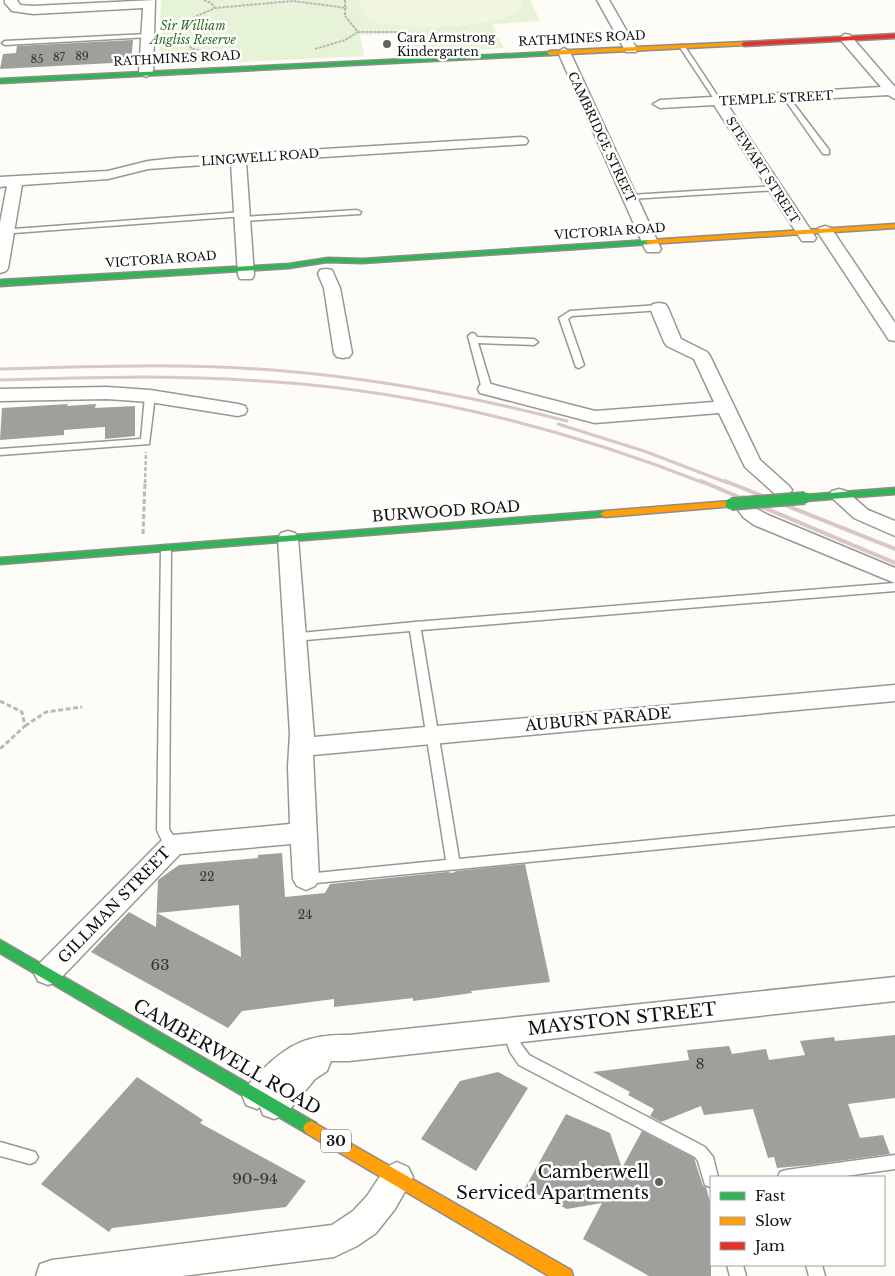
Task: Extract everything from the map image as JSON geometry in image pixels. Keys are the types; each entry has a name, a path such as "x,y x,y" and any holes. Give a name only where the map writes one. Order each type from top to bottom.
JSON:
{"street":[{"path":"11,0 10,3 16,8 33,10 149,2 146,73"},
{"path":"603,0 631,49"},
{"name":"RATHMINES ROAD","path":"0,81 895,36"},
{"path":"846,38 893,93"},
{"name":"CAMBRIDGE STREET","path":"564,52 652,246"},
{"name":"TEMPLE STREET","path":"660,104 893,93"},
{"name":"STEWART STREET","path":"718,101 806,235"},
{"name":"LINGWELL ROAD","path":"8,182 108,175 148,165 176,162 238,160 276,155 405,150 521,141"},
{"path":"238,160 245,271"},
{"path":"0,268 8,182"},
{"name":"VICTORIA ROAD","path":"827,234 895,226"},
{"name":"VICTORIA ROAD","path":"0,289 289,266 327,268 362,262 652,246 806,235 895,232"},
{"path":"827,234 895,336"},
{"path":"327,268 342,353"},
{"name":"VICTORIA ROAD","path":"0,283 245,271"},
{"path":"658,308 673,342 700,356 752,463 782,490"},
{"path":"486,389 595,417 724,407"},
{"path":"0,395 107,393 150,396 238,410"},
{"name":"BURWOOD ROAD","path":"0,561 741,505 895,491"},
{"path":"839,495 861,514 895,529"},
{"path":"741,505 761,520 895,576"},
{"path":"288,538 302,747 300,767 306,879"},
{"name":"AUBURN PARADE","path":"302,747 895,693"},
{"name":"GILLMAN STREET","path":"48,973 173,845 304,833"},
{"name":"CAMBERWELL ROAD","path":"0,946 565,1276"},
{"name":"MAYSTON STREET","path":"266,1100 305,1070 349,1048 895,989"},
{"path":"52,1276 334,1241 353,1233 370,1218 397,1177"}],"lane":[{"path":"5,43 148,36"},
{"path":"682,46 718,101"},
{"path":"786,97 826,152"},
{"path":"630,197 776,188"},
{"path":"4,232 242,217 357,212"},
{"path":"579,365 563,318 570,314 658,308"},
{"path":"486,389 473,338 534,342"},
{"path":"0,452 146,442 150,396"},
{"path":"166,548 163,830 173,845"},
{"path":"294,637 895,587"},
{"path":"415,626 453,865"},
{"path":"306,879 895,821"},
{"path":"510,1031 515,1047 524,1060 700,1152 705,1157 710,1176"},
{"path":"0,1149 30,1157"},
{"path":"793,1176 895,1162"}],"path":[{"path":"204,0 211,3 215,8"},
{"path":"225,54 193,49 181,40 182,29 188,20 215,8 294,0 347,8"},
{"path":"345,0 347,8 345,16 358,32"},
{"path":"316,49 345,40 358,32 400,32"},
{"path":"143,550 146,442"},
{"path":"0,701 22,712 25,726"},
{"path":"0,749 25,726 46,712 82,707"}],"green space":[{"name":"Sir William Angliss Reserve","path":"161,0 530,0 540,21 492,24 504,48 414,53 408,33 360,35 364,56 159,66"},
{"path":"358,0 522,1 517,11 506,17 490,21 472,25 413,27 383,24 365,17"}],"building":[{"path":"133,40 131,62 0,69 3,54 16,53 17,46"},
{"path":"68,404 67,406 96,404 95,408 135,406 135,436 105,439 105,427 64,430 64,435 0,440 2,408"},
{"path":"282,853 285,897 325,893 330,884 447,872 453,873 456,871 525,864 550,982 471,991 472,993 413,1001 413,998 334,1007 334,999 242,1011 228,1028 91,952 129,912 156,927 158,880 179,865 258,858 258,855","holes":["239,905 241,957 157,913"]},
{"path":"895,1035 895,1098 848,1104 860,1138 883,1135 890,1154 810,1165 777,1168 774,1157 768,1158 753,1109 704,1115 701,1106 661,1122 650,1116 654,1109 628,1095 630,1092 593,1072 689,1060 687,1050 729,1046 732,1054 766,1049 769,1060 805,1055 800,1041 834,1037 835,1041"},
{"path":"498,1072 528,1088 476,1171 421,1139 460,1081"},
{"path":"137,1077 203,1120 200,1123 306,1181 286,1207 112,1228 109,1232 41,1184"},
{"name":"Camberwell Serviced Apartments","path":"566,1114 610,1133 622,1168 642,1131 694,1158 710,1202 711,1276 649,1276 583,1239 602,1203 567,1209 525,1188"}],"railway":[{"path":"0,369 178,366 249,368 320,374 427,390 567,421"},
{"path":"0,380 98,377 196,378 261,381 375,393 431,402 542,428 650,463 704,483"},
{"path":"558,424 644,451 728,483"},
{"path":"701,481 895,563"},
{"path":"725,481 895,549"}],"traffic: fast":[{"path":"0,81 550,53"},
{"path":"328,260 363,261 649,242"},
{"path":"0,283 289,266 324,261"},
{"path":"805,498 895,491"},
{"path":"731,504 805,498"},
{"path":"0,561 605,514"},
{"path":"0,946 311,1128"}],"traffic: slow":[{"path":"550,53 744,44"},
{"path":"649,242 895,226"},
{"path":"605,514 731,504"},
{"path":"311,1128 565,1276"}],"traffic: jam":[{"path":"744,44 895,36"}],"place":[{"name":"Cara Armstrong Kindergarten","path":"387,44"},
{"name":"Camberwell Serviced Apartments","path":"659,1182"}]}
